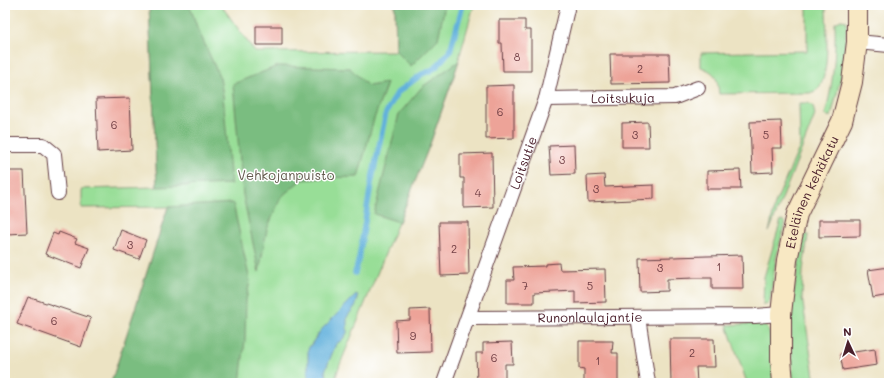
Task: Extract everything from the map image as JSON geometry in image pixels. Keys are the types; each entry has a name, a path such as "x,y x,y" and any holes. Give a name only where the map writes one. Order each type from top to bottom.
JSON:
{"street":[{"name":"Loitsutie","path":"468,318 546,98 568,5"},
{"name":"Eteläinen kehäkatu","path":"784,383 781,359 781,314 787,260 797,214 842,121 852,82 857,42 857,5"},
{"path":"857,42 889,45"},
{"name":"Loitsukuja","path":"546,98 675,97 698,88"},
{"path":"5,145 43,145 54,154 58,193"},
{"name":"Runonlaulajantie","path":"468,318 755,316 781,314"},
{"path":"638,317 648,383"},
{"path":"444,383 468,318"}],"green space":[{"name":"Vehkojanpuisto","path":"149,5 221,5 255,52 396,51 395,5 474,5 454,76 430,144 339,367 334,383 111,383 168,207 81,208 81,189 157,187"},
{"path":"149,5 190,6 197,27 220,78 223,95 231,184 157,187"},
{"path":"395,5 445,5 438,39 411,66 396,51"},
{"path":"807,5 826,5 827,48 825,72 818,89 810,93 719,94 717,80 713,74 701,67 701,53 807,51"},
{"path":"841,20 847,21 843,69 831,117 825,115 833,69 835,23"},
{"path":"459,61 430,144 399,222 374,214 399,114 422,87"},
{"path":"278,66 350,68 368,86 387,83 374,119 358,177 301,180 281,197 267,229 259,272 243,195 233,84"},
{"path":"799,103 808,103 813,106 815,115 769,232 775,204 800,146"},
{"path":"233,203 250,281 246,300 245,340 240,383 111,383 168,207"},
{"path":"781,220 785,222 776,259 770,300 763,306 764,277"},
{"path":"804,234 808,235 803,270 802,297 815,383 793,383 791,326 793,297"},
{"path":"763,323 768,329 770,336 774,383 747,383 727,325"}],"water":[{"path":"357,294 358,298 356,305 347,317 347,333 342,340 336,344 325,371 329,383 308,383 308,349 321,330"}],"building":[{"path":"499,20 525,20 525,30 531,30 531,71 503,71 502,43 499,43"},
{"path":"256,26 282,26 282,45 256,45"},
{"path":"610,54 669,54 670,83 611,84"},
{"path":"514,85 514,138 486,139 486,86"},
{"path":"130,98 132,150 98,152 96,99"},
{"path":"781,121 782,148 772,148 773,172 752,173 750,122"},
{"path":"648,122 649,147 622,147 622,123"},
{"path":"574,145 575,174 551,175 549,146"},
{"path":"492,153 493,207 464,208 464,178 460,178 460,154"},
{"path":"740,170 741,189 707,189 707,171"},
{"path":"5,171 24,171 27,233 7,234"},
{"path":"604,175 605,187 654,185 654,199 588,202 587,176"},
{"path":"819,220 860,220 860,236 819,237"},
{"path":"439,222 468,222 469,275 441,276"},
{"path":"121,230 146,240 139,259 114,250"},
{"path":"59,232 77,239 75,243 89,248 81,268 45,254 53,233 58,235"},
{"path":"742,255 743,289 712,289 712,278 695,278 667,279 667,291 640,292 639,258"},
{"path":"559,263 560,270 605,269 606,302 575,303 575,291 534,293 534,303 507,303 507,280 514,280 513,267 545,266 545,264"},
{"path":"889,267 889,295 873,298 868,270"},
{"path":"28,297 91,318 81,347 17,324"},
{"path":"430,309 431,352 397,353 396,321 410,320 410,310"},
{"path":"670,339 714,339 715,367 696,367 697,383 671,383"},
{"path":"579,341 613,341 612,353 618,353 618,383 584,383 584,369 579,368"},
{"path":"512,342 513,364 505,364 505,383 477,383 476,353 483,353 483,343"},
{"path":"875,349 877,365 843,370 840,354"}],"waterway":[{"path":"355,273 359,258 371,184 386,113 397,93 422,74 436,67 450,51 463,5"}]}
